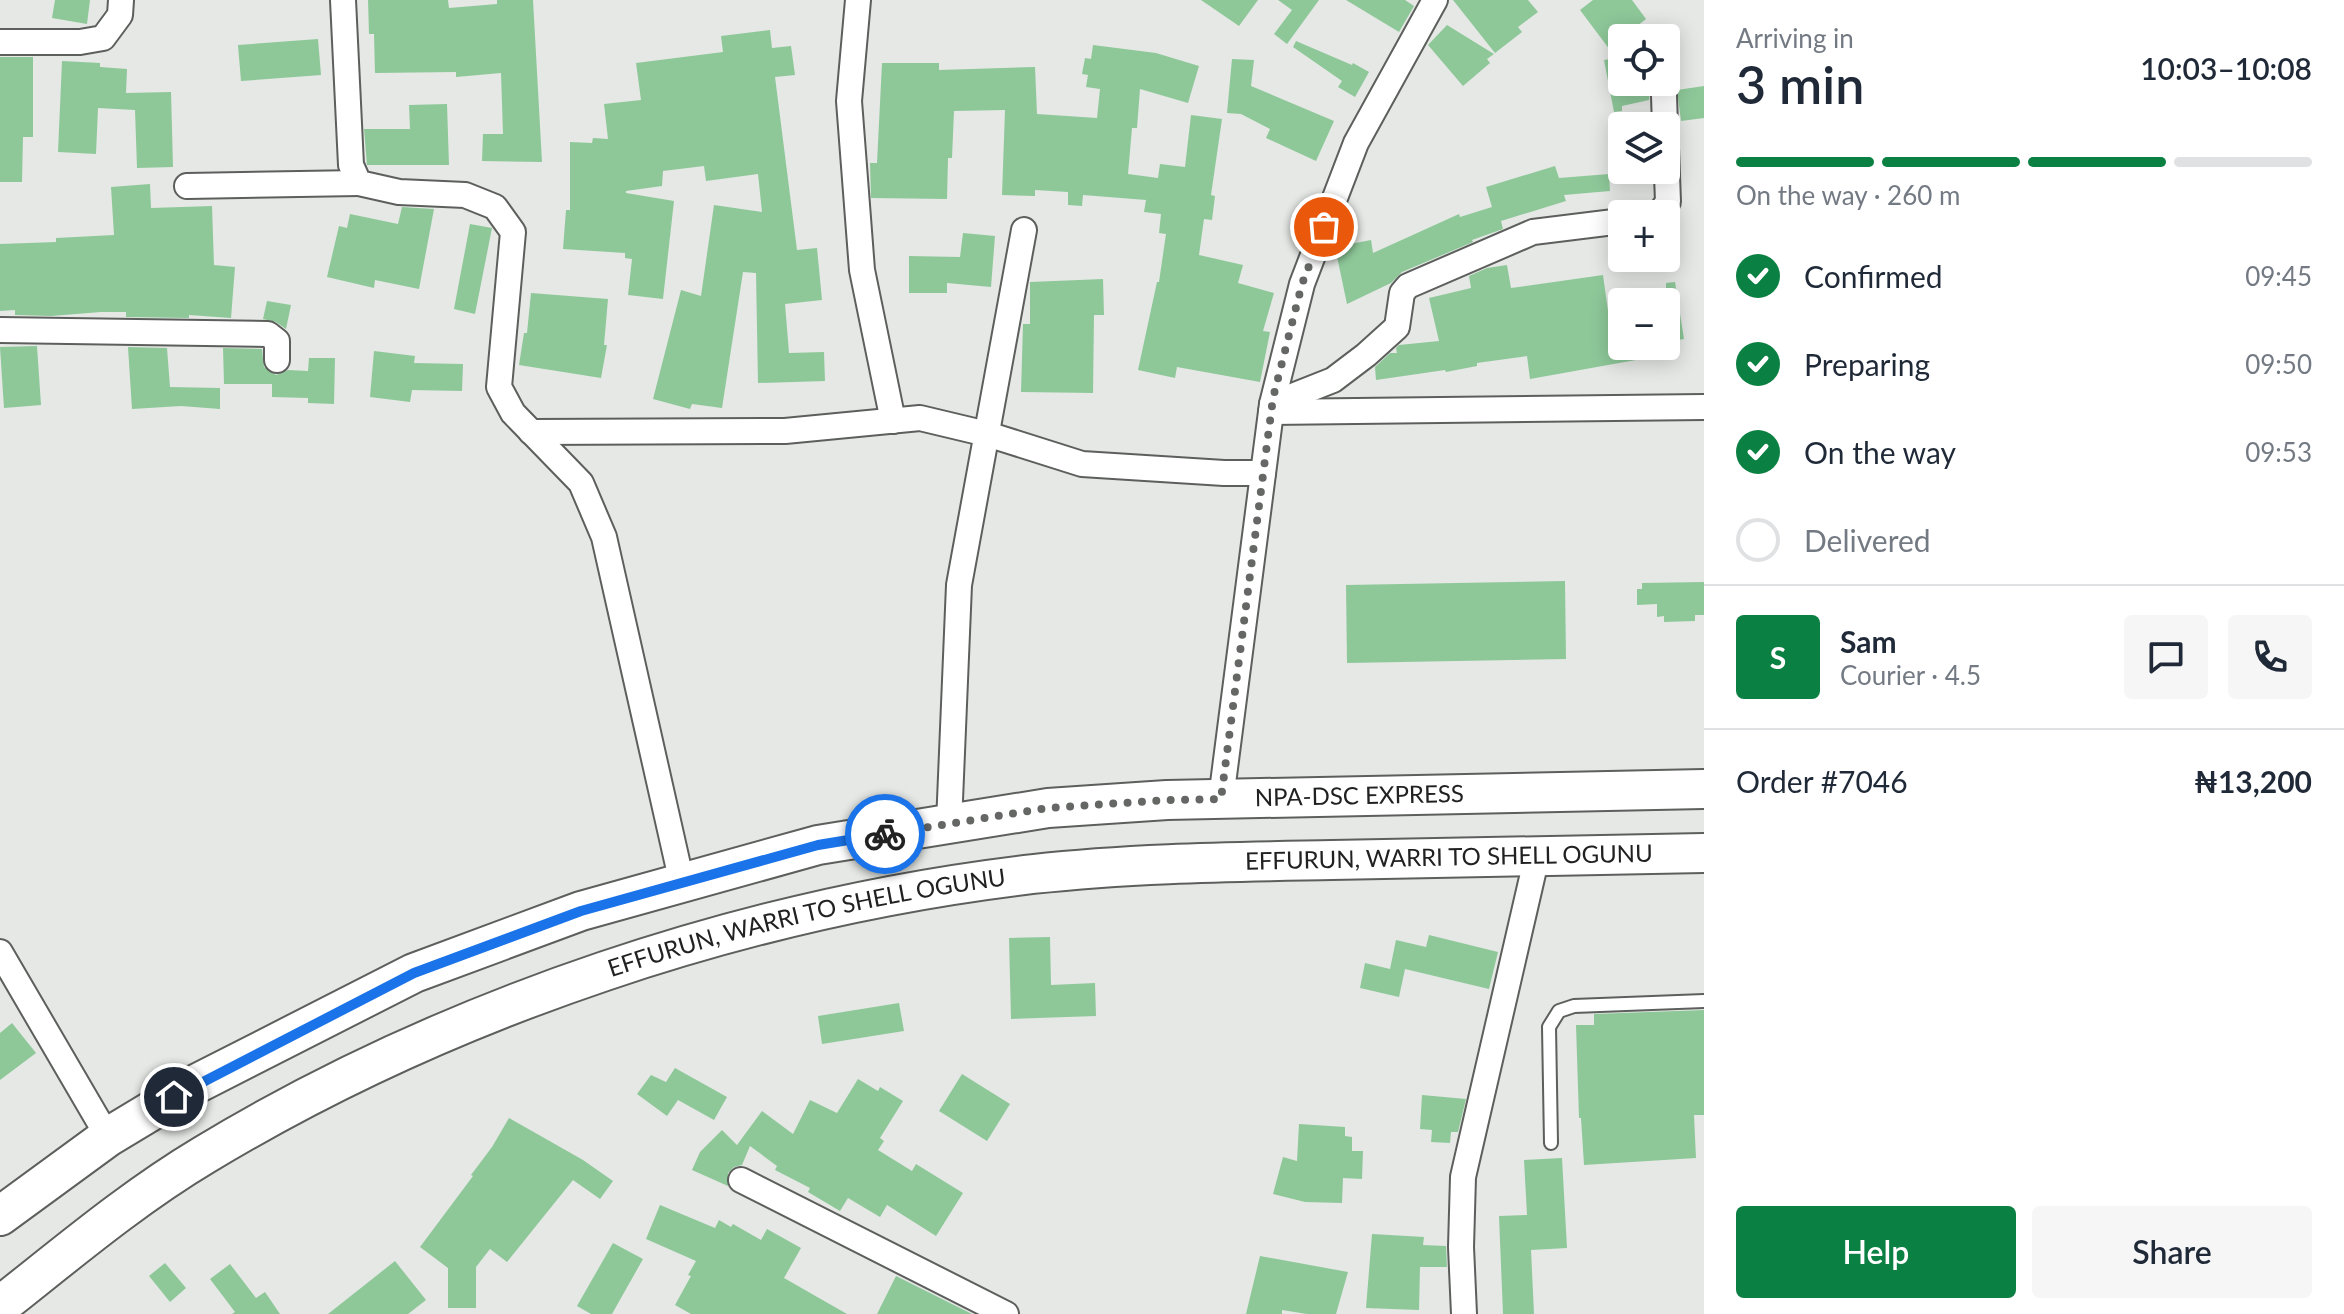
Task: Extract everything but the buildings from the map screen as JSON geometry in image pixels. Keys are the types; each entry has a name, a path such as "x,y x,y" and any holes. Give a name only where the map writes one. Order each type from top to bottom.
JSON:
{"main road":[{"name":"NPA-DSC EXPRESS","path":"0,1216 108,1137 196,1084 414,973 581,911 818,845 1048,808 1167,800 1704,789"},
{"name":"EFFURUN, WARRI TO SHELL OGUNU","path":"0,1306 98,1229 201,1156 319,1091 454,1028 572,983 691,945 914,891 1032,874 1145,864 1704,853"}],"street":[{"path":"0,42 80,42 103,38 120,15 121,0"},
{"path":"343,0 351,165 359,183"},
{"path":"858,0 849,101 862,270 893,421"},
{"path":"1221,799 1271,408 1302,284 1356,143 1435,0"},
{"path":"1664,96 1665,112"},
{"path":"187,186 359,183 399,192 465,195 495,207 513,232 499,387 513,413 581,483 604,537 682,883"},
{"path":"1271,408 1333,380 1366,355 1399,324 1402,293 1408,286 1533,232 1608,223"},
{"path":"949,824 959,585 1024,230"},
{"path":"0,330 268,334 277,341 277,360"},
{"path":"1271,408 1704,407"},
{"path":"531,432 785,431 920,418 987,434 1082,464 1263,473"},
{"path":"1464,1314 1461,1247 1463,1177 1537,856"},
{"path":"0,952 108,1137"},
{"path":"741,1180 1006,1314"}],"lane":[{"path":"1551,1143 1549,1027 1559,1011 1574,1006 1704,1001"}],"way so far":[{"path":"885,834 1048,808 1221,799 1273,398 1302,284 1324,227"}],"route":[{"path":"174,1097 414,973 581,911 818,845 885,834"}]}
